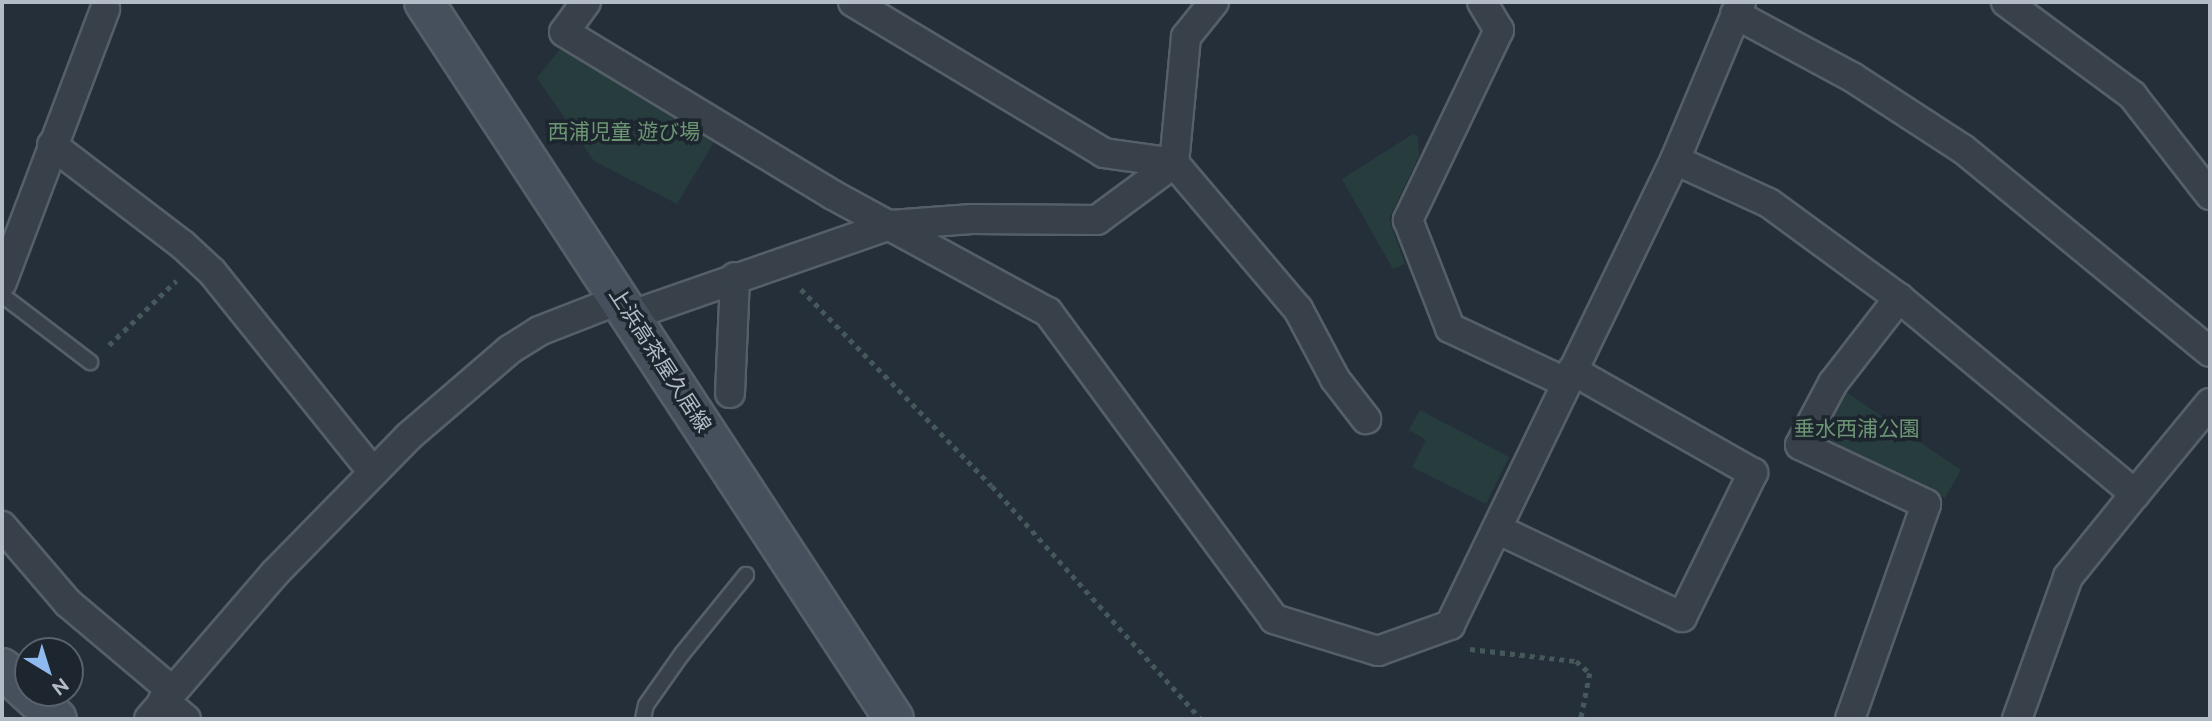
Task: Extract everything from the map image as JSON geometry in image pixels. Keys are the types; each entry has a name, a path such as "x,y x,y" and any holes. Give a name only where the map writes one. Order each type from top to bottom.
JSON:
{"main road":[{"name":"上浜高茶屋久居線","path":"424,2 894,719"},
{"path":"44,707 57,719"}],"street":[{"path":"586,2 564,32 833,195 1048,312 1274,619 1378,651 1450,625 1675,160 1738,8 1963,149 2210,352"},
{"path":"853,2 1104,153 1174,163 1298,309 1335,379 1366,419"},
{"path":"161,703 373,472 509,351 539,331 735,277 891,225 972,219 1097,220 1174,163 1186,37 1214,2"},
{"path":"1482,2 1499,30 1408,220 1450,328 1569,376 1753,474 1682,617 1497,529"},
{"path":"2006,2 2132,95 2210,195"},
{"path":"2,282 105,9"},
{"path":"52,145 196,256 373,472"},
{"path":"1675,160 1769,203 1899,298 2135,494"},
{"path":"730,393 735,277"},
{"path":"1850,719 1926,504 1800,445 1833,383 1899,298"},
{"path":"2017,719 2068,578 2210,403"},
{"path":"2,526 68,603 161,703 186,719"}],"lane":[{"path":"2,295 90,362"},
{"path":"643,719 646,705 682,654 746,575"}],"path":[{"path":"90,362 162,296 196,256"},
{"path":"775,262 992,486 1200,719"},
{"path":"1428,633 1454,648 1576,661 1590,673 1581,719"}],"green space":[{"name":"西浦児童 遊び場","path":"560,49 714,142 677,204 594,161 537,78"},
{"path":"1413,134 1418,137 1419,156 1389,219 1405,264 1393,269 1342,179"},
{"name":"垂水西浦公園","path":"1846,392 1961,470 1945,498 1834,445 1827,426"},
{"path":"1420,410 1509,457 1486,504 1412,467 1426,440 1409,430"}]}
